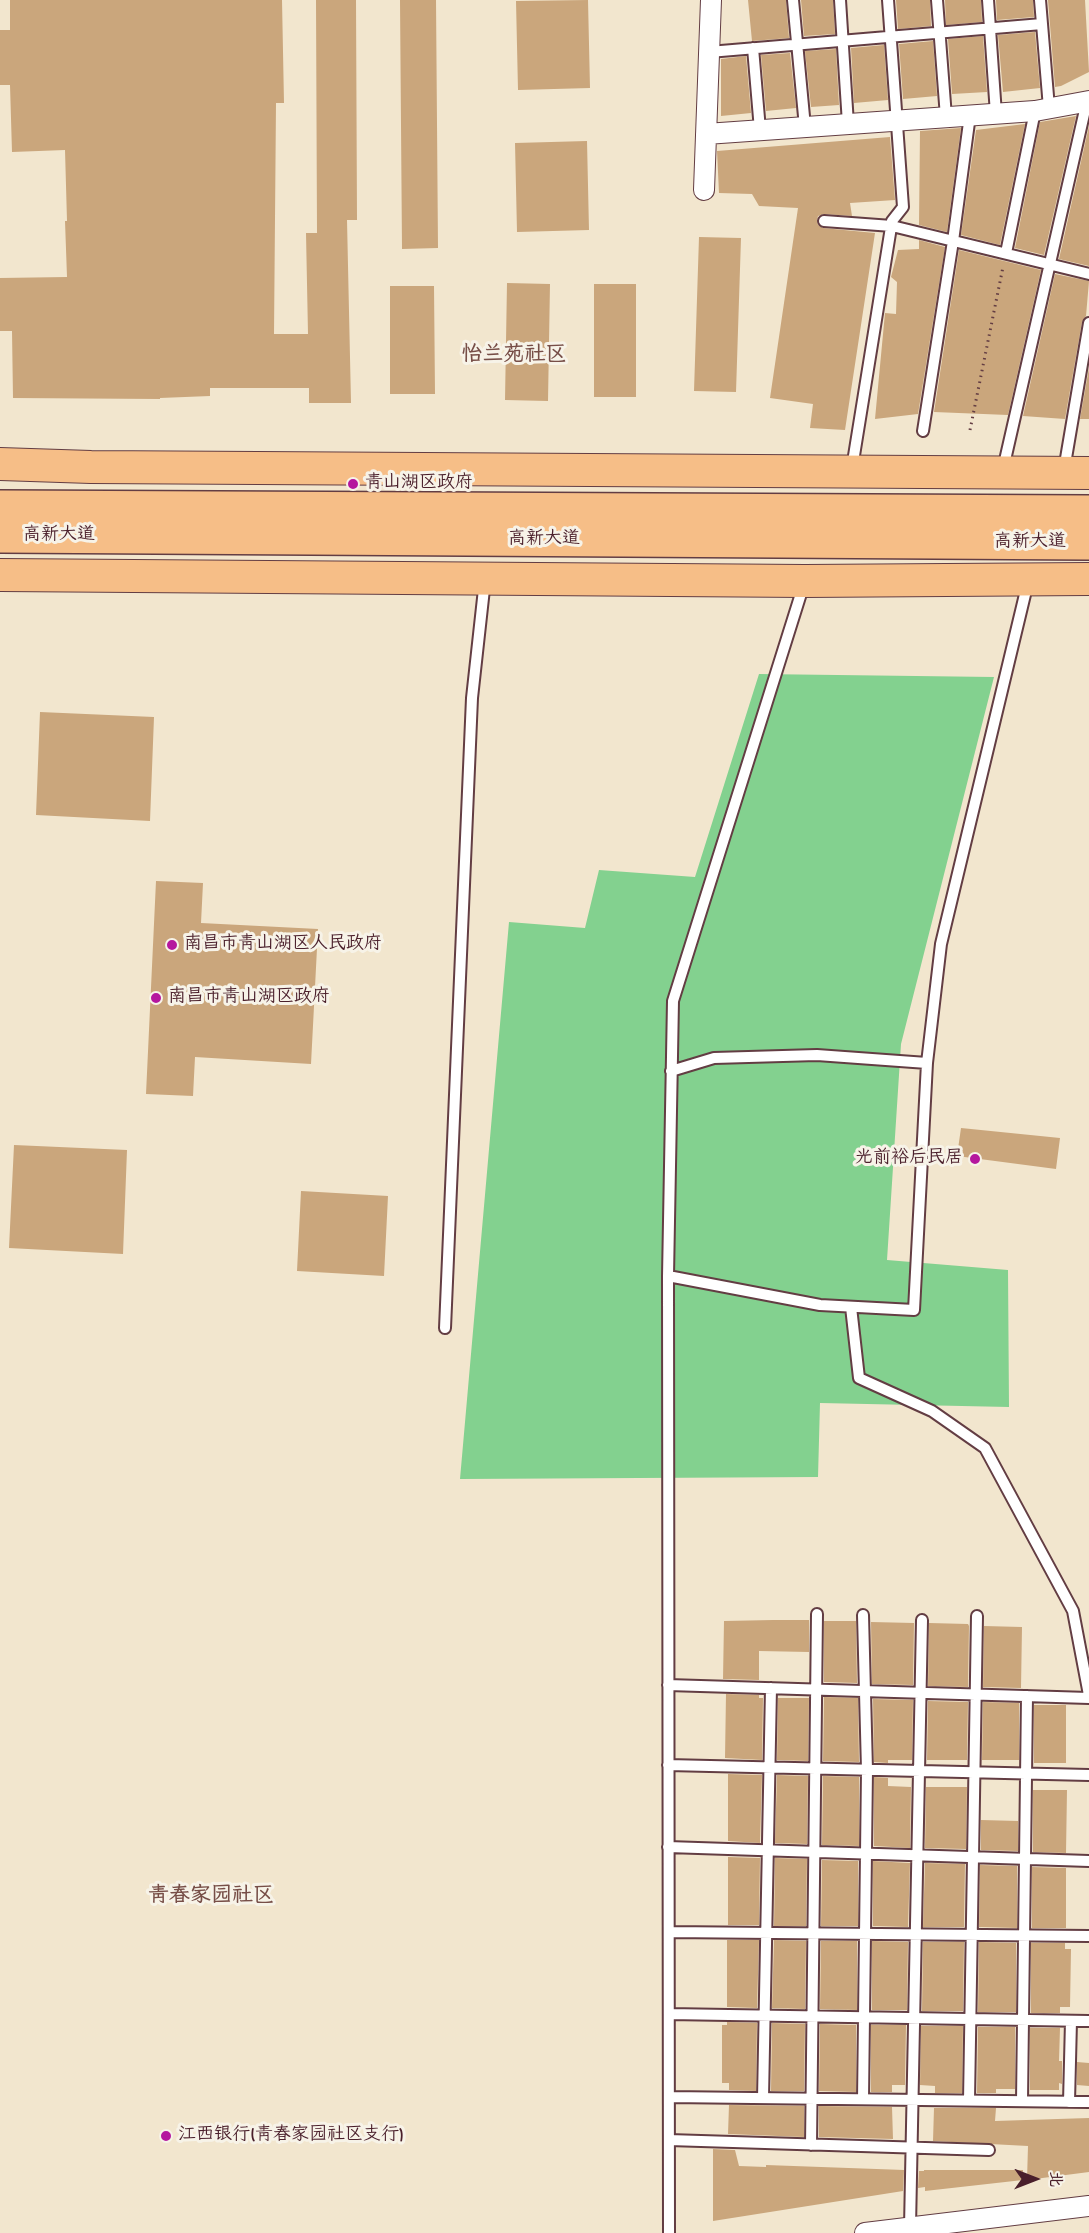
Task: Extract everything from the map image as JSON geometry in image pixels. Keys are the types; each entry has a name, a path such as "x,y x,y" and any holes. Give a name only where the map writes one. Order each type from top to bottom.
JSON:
{"highway":[{"name":"高新大道","path":"0,507 1089,512"},
{"name":"高新大道","path":"0,536 1089,543"}],"main road":[{"path":"0,464 103,467 1077,472"},
{"path":"0,575 805,581 1089,579"}],"street":[{"path":"704,189 711,0"},
{"path":"706,134 996,114 1042,110 1088,101"},
{"path":"865,2233 1089,2206"}],"lane":[{"path":"793,0 805,127"},
{"path":"840,0 848,124"},
{"path":"852,471 891,226 892,221 903,207 888,0"},
{"path":"937,0 946,117"},
{"path":"988,0 996,114"},
{"path":"1006,253 1042,110 1040,0"},
{"path":"709,52 1042,24"},
{"path":"753,48 760,130"},
{"path":"1002,472 1088,101"},
{"path":"923,431 970,115"},
{"path":"824,221 891,226 1089,274"},
{"path":"1077,472 1089,323"},
{"path":"446,1328 472,698 486,577"},
{"path":"668,1276 820,1305 914,1310 927,1062 941,944 1029,579"},
{"path":"669,2233 668,1276 673,1001 805,581"},
{"path":"671,1071 714,1058 817,1055 927,1062"},
{"path":"668,1685 1089,1696 1073,1611 985,1448 932,1412 859,1378 851,1307"},
{"path":"812,2145 817,1614"},
{"path":"863,1615 867,1770 863,2099"},
{"path":"969,2100 977,1616"},
{"path":"910,2228 922,1620"},
{"path":"763,2098 771,1688"},
{"path":"1022,2101 1027,1696"},
{"path":"668,1766 1089,1775"},
{"path":"668,1847 1089,1861"},
{"path":"669,1932 1089,1936"},
{"path":"669,2014 1089,2021"},
{"path":"1069,2102 1071,2021"},
{"path":"669,2097 1089,2102"},
{"path":"669,2140 989,2150"}],"path":[{"path":"970,430 1006,253"}],"green space":[{"path":"759,674 994,677 901,1044 887,1260 1008,1270 1009,1407 820,1403 818,1477 460,1479 509,922 585,928 599,870 695,877"}],"building":[{"path":"10,0 282,0 284,103 276,103 274,334 308,334 306,233 317,233 316,0 356,0 357,220 347,220 351,403 309,403 309,388 210,388 210,396 160,399 13,398 12,331 0,331 0,278 67,277 65,221 67,221 65,150 12,152 10,85 0,85 0,30 10,30"},
{"path":"400,0 436,0 438,248 402,249"},
{"path":"588,0 590,88 518,90 516,1"},
{"path":"748,0 786,0 789,38 752,41"},
{"path":"801,0 833,0 835,34 804,36"},
{"path":"896,0 930,0 931,26 898,29"},
{"path":"945,0 981,0 982,22 946,25"},
{"path":"996,0 1033,0 1034,17 997,20"},
{"path":"1048,0 1085,0 1089,72 1055,87"},
{"path":"1035,32 1040,88 1003,92 998,35"},
{"path":"983,36 987,92 952,94 948,39"},
{"path":"933,41 937,96 903,99 899,44"},
{"path":"884,45 888,100 854,103 851,48"},
{"path":"836,49 839,105 811,107 805,51"},
{"path":"790,53 796,108 766,111 761,55"},
{"path":"746,56 751,113 721,116 721,59"},
{"path":"1076,116 1044,255 1015,248 1040,122"},
{"path":"1025,124 1000,245 961,235 976,130"},
{"path":"1089,126 1089,266 1059,259"},
{"path":"961,128 947,232 919,225 920,131"},
{"path":"890,137 895,200 850,203 852,216 824,214 818,216 818,225 823,228 875,233 845,430 810,428 813,404 770,398 798,208 759,206 752,194 719,193 717,151"},
{"path":"587,141 589,230 517,232 515,143"},
{"path":"699,237 741,238 736,392 694,391"},
{"path":"919,240 945,247 918,414 875,419 885,313 896,314 897,282 891,277 898,250 919,249"},
{"path":"959,250 1041,270 1008,415 934,412"},
{"path":"1055,274 1089,281 1086,316 1082,322 1065,419 1023,416"},
{"path":"507,283 550,284 548,401 505,400"},
{"path":"594,284 636,284 636,397 594,397"},
{"path":"390,286 434,286 435,394 390,394"},
{"path":"1089,368 1089,419 1080,419"},
{"path":"40,712 154,717 150,821 36,815"},
{"path":"156,881 203,883 201,923 318,929 311,1064 195,1057 193,1096 146,1094"},
{"path":"961,1128 1060,1138 1056,1169 957,1156"},
{"path":"14,1145 127,1150 123,1254 9,1248"},
{"path":"301,1191 388,1196 384,1276 297,1271"},
{"path":"809,1620 809,1652 759,1651 759,1680 723,1679 724,1621"},
{"path":"824,1621 856,1621 857,1683 824,1682"},
{"path":"871,1622 914,1623 913,1685 872,1684"},
{"path":"929,1623 968,1624 968,1687 928,1686"},
{"path":"984,1626 1022,1627 1021,1688 983,1687"},
{"path":"726,1694 759,1695 759,1698 763,1698 762,1760 725,1758"},
{"path":"824,1697 858,1698 859,1762 823,1761"},
{"path":"778,1698 809,1698 808,1761 777,1760"},
{"path":"873,1699 913,1700 912,1760 874,1762"},
{"path":"928,1701 968,1702 967,1760 927,1760"},
{"path":"983,1702 1019,1703 1019,1760 982,1760"},
{"path":"1034,1705 1066,1705 1066,1763 1034,1763"},
{"path":"728,1774 762,1775 760,1843 728,1841"},
{"path":"777,1775 808,1776 807,1844 775,1843"},
{"path":"823,1776 859,1777 859,1846 822,1845"},
{"path":"874,1777 888,1778 888,1786 911,1787 910,1848 874,1846"},
{"path":"926,1787 967,1787 966,1849 925,1848"},
{"path":"1033,1790 1067,1790 1066,1853 1033,1852"},
{"path":"981,1820 1018,1821 1018,1851 981,1850"},
{"path":"728,1857 760,1858 759,1925 728,1925"},
{"path":"775,1858 807,1859 806,1926 774,1926"},
{"path":"822,1860 858,1861 858,1926 821,1926"},
{"path":"873,1861 910,1863 908,1927 873,1926"},
{"path":"925,1863 965,1864 964,1927 923,1927"},
{"path":"980,1865 1017,1866 1017,1928 979,1927"},
{"path":"1032,1867 1066,1868 1066,1928 1032,1928"},
{"path":"727,1940 759,1940 757,2008 727,2007"},
{"path":"774,1940 806,1941 805,2009 772,2008"},
{"path":"821,1941 857,1941 857,2010 820,2009"},
{"path":"872,1941 908,1942 907,2010 872,2010"},
{"path":"923,1942 964,1942 963,2011 922,2011"},
{"path":"979,1942 1016,1943 1016,2012 978,2012"},
{"path":"1031,1943 1065,1943 1065,1949 1071,1949 1070,2007 1060,2007 1060,2013 1031,2013"},
{"path":"727,2022 757,2023 756,2091 729,2090 729,2083 722,2083 722,2025 727,2025"},
{"path":"772,2023 805,2024 804,2091 771,2091"},
{"path":"820,2024 856,2025 856,2092 819,2091"},
{"path":"871,2025 906,2025 905,2085 892,2085 892,2092 871,2092"},
{"path":"921,2026 963,2026 962,2093 935,2093 935,2086 920,2085"},
{"path":"978,2027 1015,2027 1015,2089 996,2089 996,2093 977,2093"},
{"path":"1030,2028 1060,2028 1059,2061 1062,2061 1062,2084 1059,2083 1059,2090 1030,2090"},
{"path":"1077,2062 1089,2063 1089,2086 1077,2085"},
{"path":"729,2105 804,2106 804,2137 728,2134"},
{"path":"819,2106 892,2107 893,2139 819,2137"},
{"path":"934,2108 996,2108 995,2121 1089,2118 1089,2172 1027,2180 1028,2146 933,2141"},
{"path":"713,2149 735,2150 739,2166 904,2170 903,2191 713,2221"},
{"path":"1023,2170 1023,2180 925,2191 925,2187 918,2188 919,2171"}],"place":[{"name":"青山湖区政府","path":"353,484"},
{"name":"南昌市青山湖区人民政府","path":"172,945"},
{"name":"南昌市青山湖区政府","path":"156,998"},
{"name":"光前裕后民居","path":"975,1159"},
{"name":"江西银行(青春家园社区支行)","path":"166,2136"}],"district":[{"name":"怡兰苑社区","path":"514,357"},
{"name":"青春家园社区","path":"211,1898"}]}
